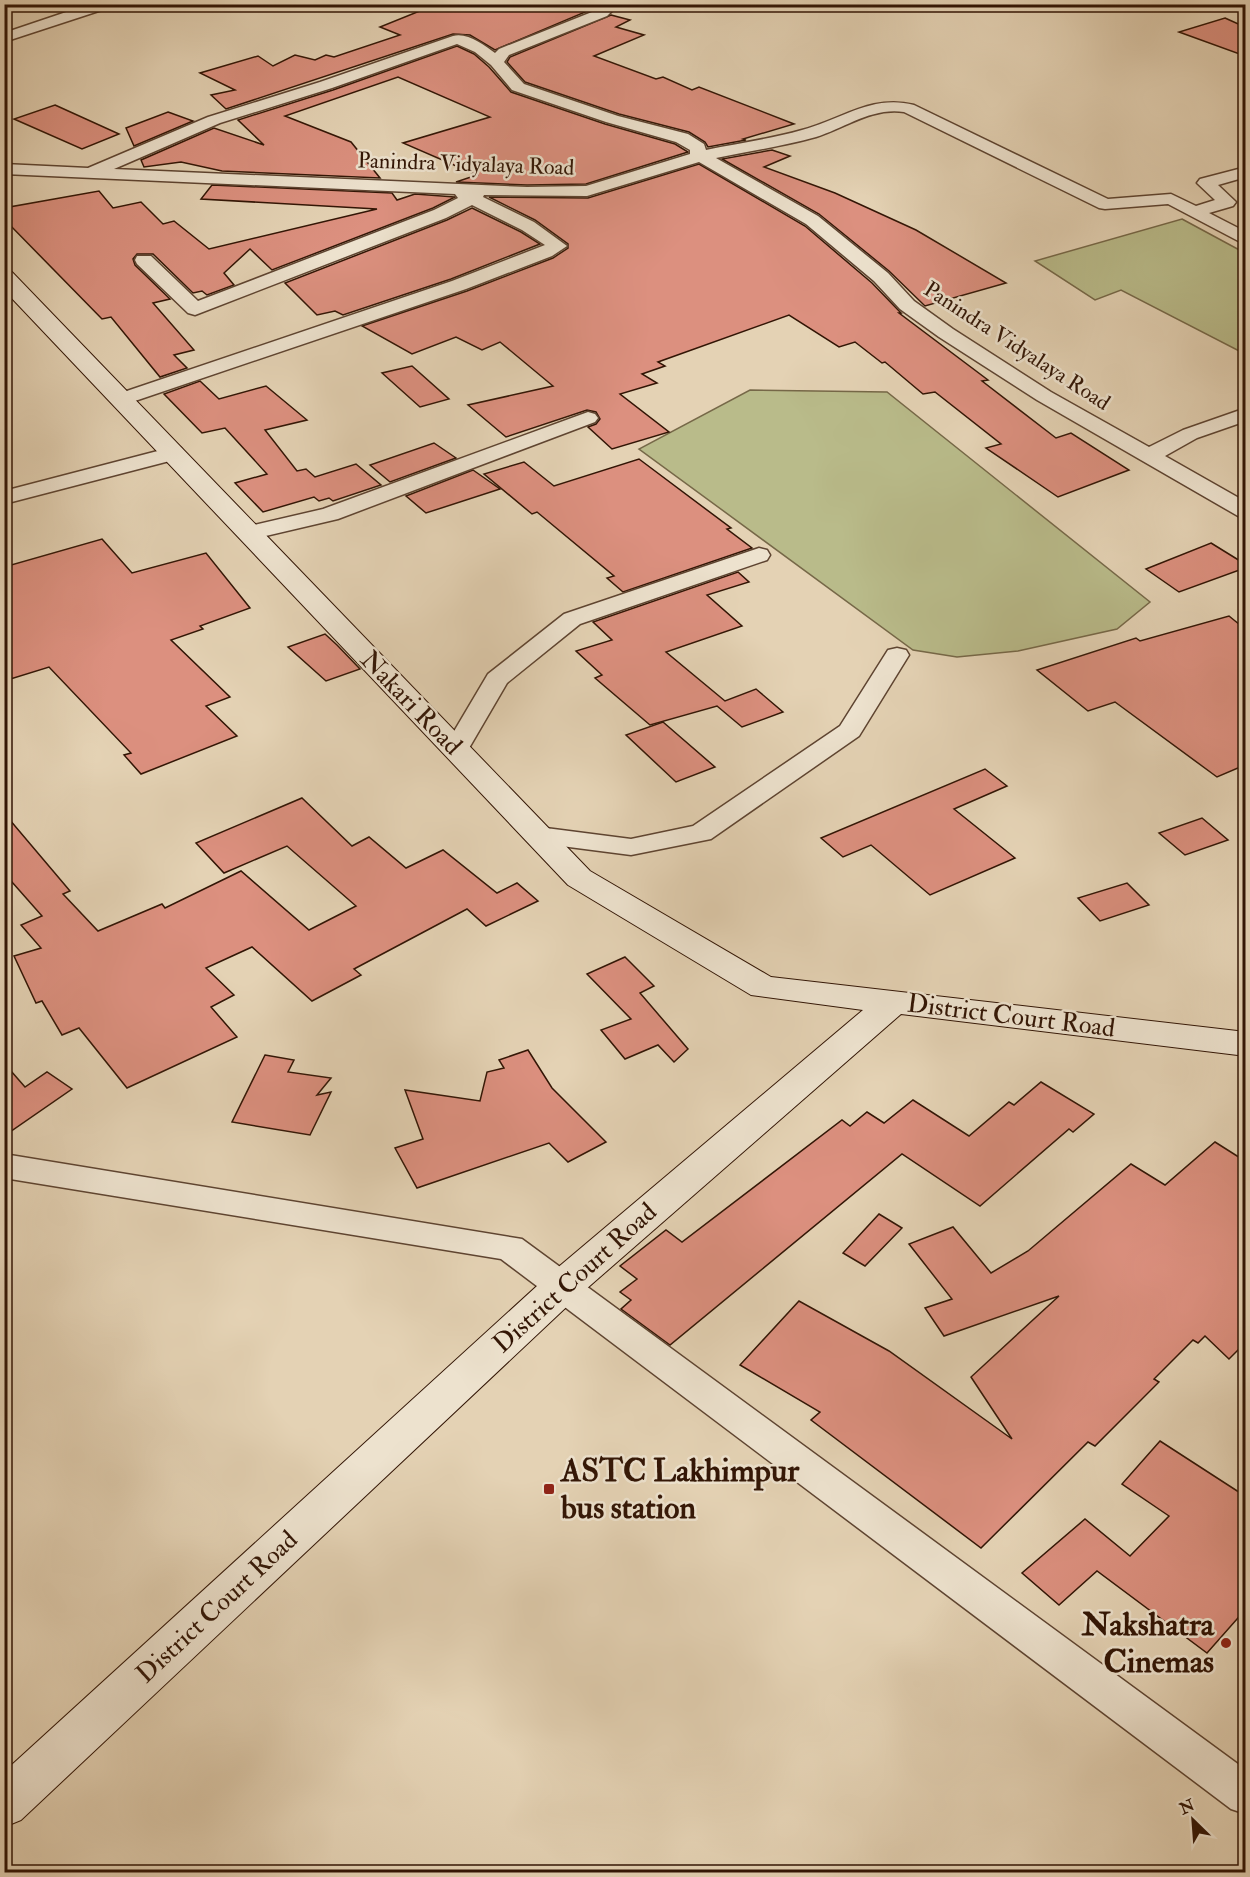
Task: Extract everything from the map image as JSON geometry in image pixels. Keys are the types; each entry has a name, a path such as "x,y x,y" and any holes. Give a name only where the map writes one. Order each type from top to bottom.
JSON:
{"street":[{"path":"4,38 106,4"},
{"path":"496,62 504,52 602,13 612,4"},
{"path":"92,172 116,159 213,120 326,85 458,39 480,49 496,62 518,87 612,119 636,123 682,138 698,148 701,156 813,132 863,112 895,104 908,108 1105,204 1171,199 1245,240"},
{"name":"Panindra Vidyalaya Road","path":"4,169 453,189 476,194 587,191 701,156 812,220 881,277 907,305 946,333 1044,396 1245,511"},
{"path":"1193,212 1227,202 1220,193 1206,183 1245,172"},
{"path":"122,399 459,285 558,246 476,194 440,214 379,239 195,309 144,260"},
{"name":"Nakari Road","path":"4,277 579,878 763,987 894,1002"},
{"path":"1148,456 1190,434 1245,414"},
{"path":"249,533 330,514 588,418"},
{"path":"4,498 173,453"},
{"path":"456,750 497,679 572,619 759,555"},
{"path":"538,836 631,848 701,833 850,731 897,655"},
{"name":"District Court Road","path":"4,1804 563,1286 894,1002 1245,1044"},
{"path":"4,1166 510,1248 1245,1795"}],"green space":[{"path":"1182,219 1245,253 1245,354 1121,290 1095,300 1035,261"},
{"path":"750,390 887,392 1150,602 1117,629 1018,651 957,657 913,650 639,449"}],"building":[{"path":"437,4 567,4 590,10 495,50 470,35 453,34 226,109 211,95 235,90 200,73 258,56 273,66 295,55 315,60 326,55 334,57 400,35 380,27"},
{"path":"611,15 630,20 616,27 644,35 594,56 656,79 663,77 692,90 699,87 794,124 743,139 746,140 708,147 705,142 689,132 619,114 525,82 507,62 510,57"},
{"path":"1225,18 1245,27 1245,56 1179,32"},
{"path":"457,46 474,54 511,92 605,124 675,144 688,152 586,184 527,185 456,182 477,175 403,143 490,117 398,77 285,116 351,142 380,178 222,171 181,162 144,167 141,160 214,128 264,145 238,120 333,90"},
{"path":"55,105 119,134 82,149 14,119"},
{"path":"168,112 193,121 134,146 126,128"},
{"path":"772,150 790,156 764,167 835,193 916,230 1006,283 925,306 889,271 819,214 722,159"},
{"path":"699,164 805,226 872,283 901,313 899,313 988,380 982,381 1056,438 1071,433 1129,470 1058,497 986,448 1001,444 935,392 923,394 885,362 882,363 855,342 839,347 789,315 658,362 665,366 642,374 657,383 620,394 669,432 612,449 588,427 596,424 600,419 596,412 587,410 506,437 468,405 553,386 500,342 482,350 456,337 412,354 362,326 467,291 553,258 568,248 568,244 535,220 489,197 588,198"},
{"path":"212,185 392,193 397,200 415,194 455,197 433,208 272,270 250,249 224,273 234,285 207,295 202,291 193,293 153,254 137,254 133,259 135,265 170,299 153,303 194,350 174,355 187,368 160,377 111,317 102,319 4,219 4,208 99,191 113,208 141,202 163,224 174,221 209,249 377,209 201,199"},
{"path":"472,208 540,244 451,279 343,315 335,311 317,315 285,283 447,220"},
{"path":"412,366 449,399 420,407 382,373"},
{"path":"200,381 219,399 266,386 307,420 265,430 297,471 306,469 315,477 356,464 381,485 333,501 329,498 319,501 314,497 263,512 235,483 267,474 225,428 202,433 164,394"},
{"path":"434,443 456,458 390,482 370,465"},
{"path":"639,459 731,528 727,529 752,548 623,592 607,578 614,576 537,512 532,514 484,474 524,462 554,486"},
{"path":"473,470 500,489 426,513 406,496"},
{"path":"102,539 132,573 206,553 250,608 200,626 203,629 171,640 230,697 206,706 237,736 141,774 124,755 131,753 49,667 4,681 4,567"},
{"path":"1211,543 1245,564 1245,568 1179,592 1146,569"},
{"path":"738,572 749,582 707,595 742,626 666,652 725,701 756,689 783,712 742,727 717,706 650,725 595,678 602,675 576,651 612,640 593,622"},
{"path":"1229,616 1245,629 1245,765 1217,777 1115,702 1088,711 1037,670 1136,638 1140,641"},
{"path":"325,634 360,669 326,681 288,647"},
{"path":"663,722 715,767 676,782 626,735"},
{"path":"985,769 1007,786 954,809 1015,858 930,895 871,845 843,857 821,838"},
{"path":"302,798 352,846 369,837 406,868 443,850 497,893 517,883 538,901 486,926 467,909 354,969 361,975 312,1001 252,947 206,968 234,995 211,1007 237,1037 127,1088 79,1028 62,1035 42,1001 36,1003 14,956 41,948 21,925 42,916 4,873 4,813 70,891 63,894 98,931 162,904 165,908 241,871 309,930 356,906 287,846 224,873 196,843"},
{"path":"1202,818 1228,840 1185,855 1159,833"},
{"path":"1127,883 1149,905 1100,921 1078,898"},
{"path":"625,957 654,986 640,993 688,1049 674,1062 658,1045 625,1059 601,1030 631,1019 587,974"},
{"path":"528,1050 552,1088 606,1142 568,1162 549,1143 417,1188 395,1148 423,1139 405,1090 480,1101 487,1072 504,1068 499,1060"},
{"path":"265,1055 294,1060 288,1072 331,1078 317,1095 331,1092 310,1135 232,1122"},
{"path":"4,1063 25,1087 47,1072 72,1089 4,1136"},
{"path":"1041,1082 1094,1114 1073,1132 1069,1129 980,1206 902,1154 670,1345 621,1309 631,1300 620,1292 637,1279 620,1266 666,1230 682,1242 842,1120 850,1126 867,1112 884,1123 913,1100 969,1136 1009,1102 1014,1105"},
{"path":"1215,1142 1245,1161 1245,1343 1229,1359 1205,1336 1198,1343 1193,1340 1154,1379 1159,1382 1095,1446 1088,1442 981,1548 811,1420 820,1412 740,1365 799,1301 889,1351 1012,1439 971,1377 1059,1296 944,1336 925,1308 952,1299 909,1244 953,1227 991,1273 1028,1251 1131,1164 1165,1185"},
{"path":"879,1214 902,1228 865,1266 843,1253"},
{"path":"1160,1441 1245,1496 1245,1610 1207,1653 1097,1571 1059,1605 1022,1573 1085,1519 1130,1556 1169,1516 1122,1484"}],"place":[{"name":"ASTC Lakhimpur bus station","path":"549,1489"},
{"name":"Nakshatra Cinemas","path":"1226,1643"}]}
